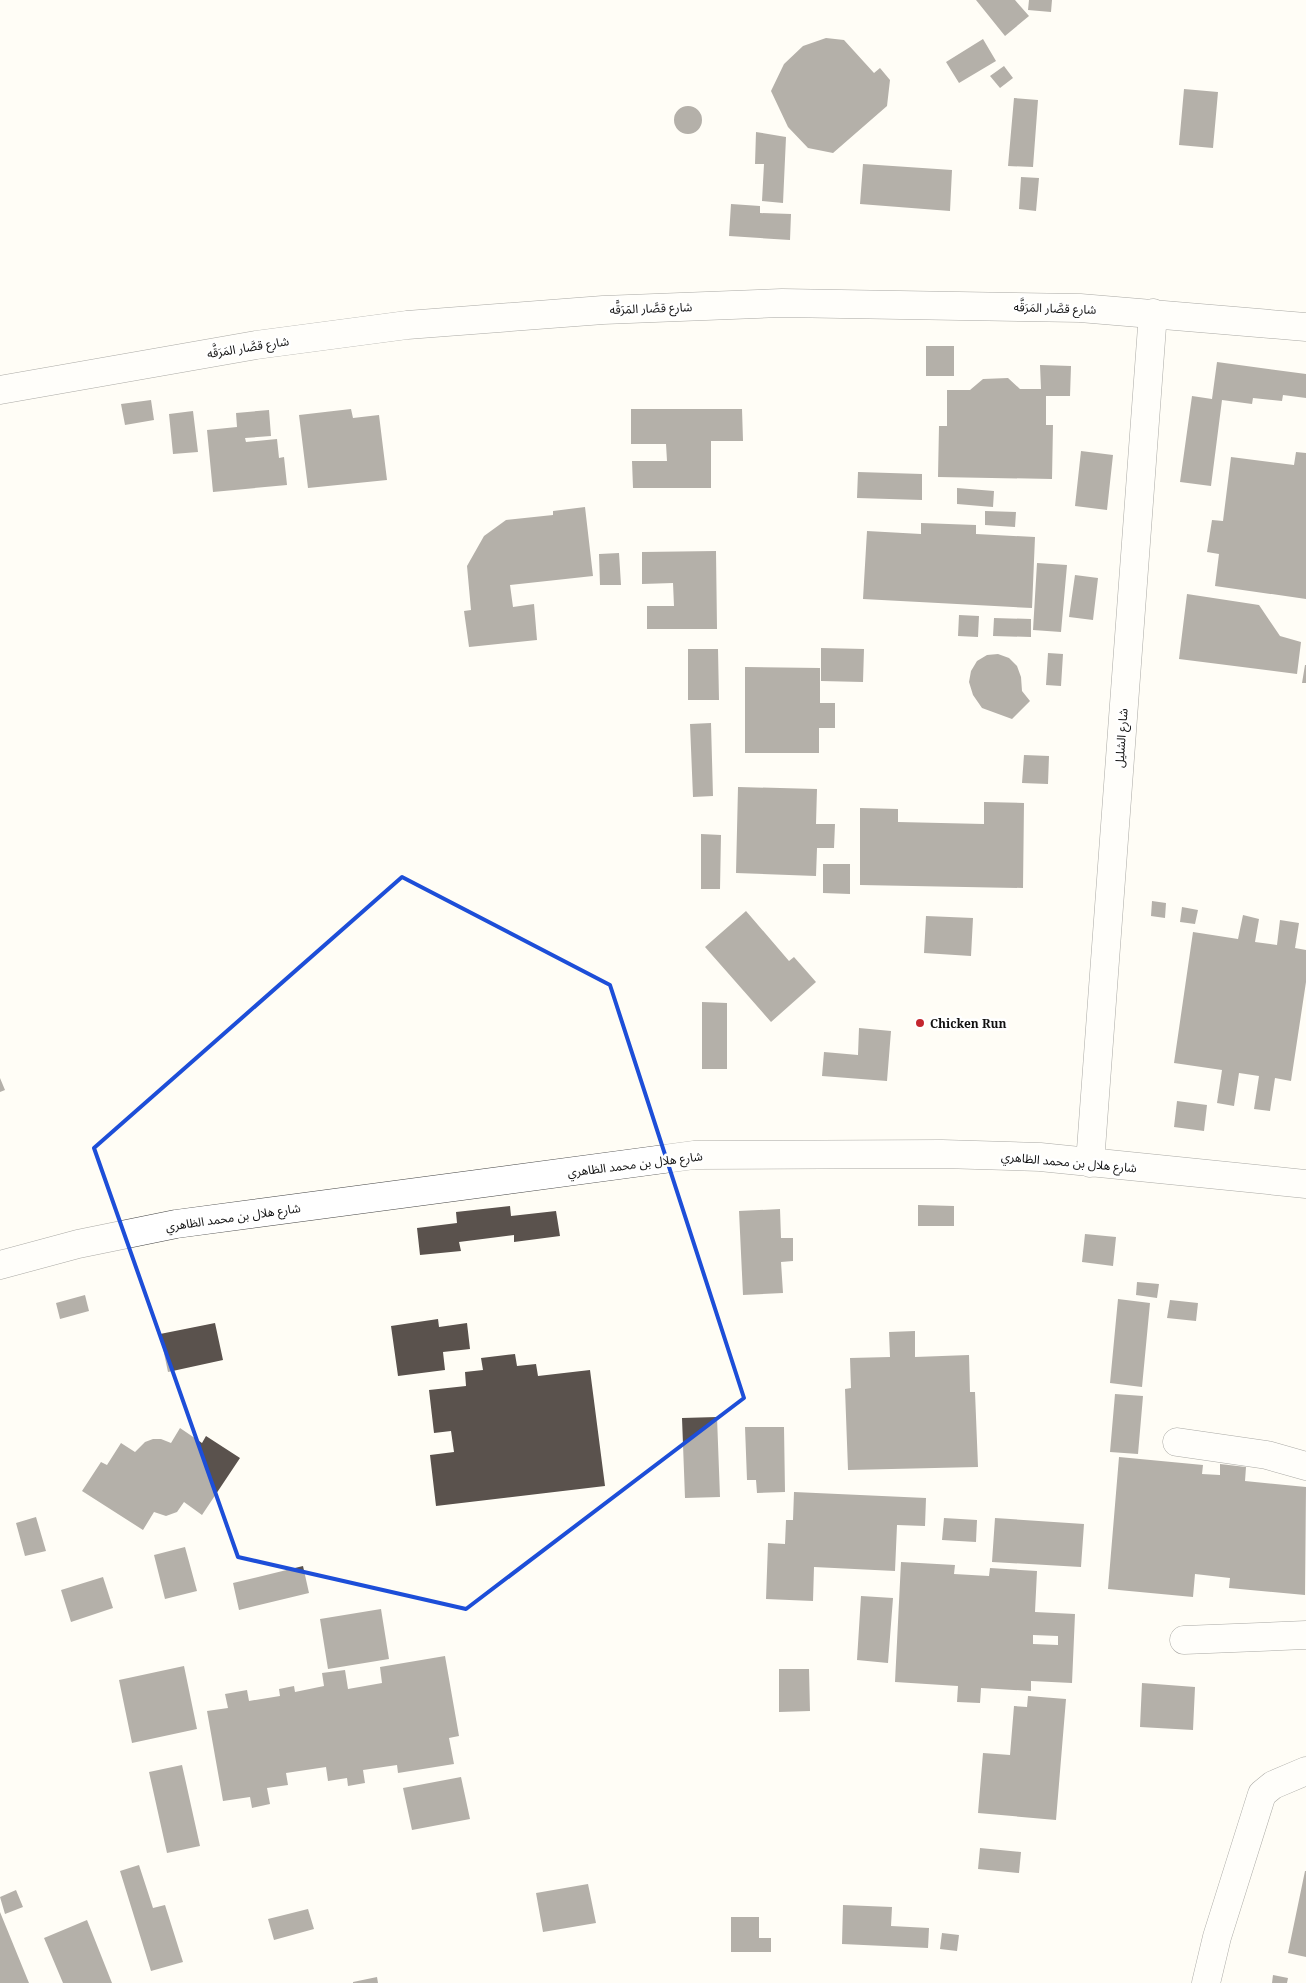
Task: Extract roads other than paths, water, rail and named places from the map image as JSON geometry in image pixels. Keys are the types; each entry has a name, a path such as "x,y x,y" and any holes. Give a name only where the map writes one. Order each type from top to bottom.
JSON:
{"street":[{"name":"شارع قصَّار المَرَقَّه","path":"0,390 275,342 407,325 603,310 791,303 1080,308 1306,327"},
{"name":"شارع الشليل","path":"1090,1163 1153,314"},
{"name":"شارع هلال بن محمد الظاهري","path":"0,1265 78,1244 176,1224 694,1155 942,1154 1040,1157 1306,1184"},
{"path":"1177,1442 1267,1455 1306,1466"},
{"path":"1184,1640 1306,1635"},
{"path":"1206,1983 1217,1937 1262,1794 1273,1784 1306,1771"}],"place":[{"name":"Chicken Run","path":"920,1023"}]}
